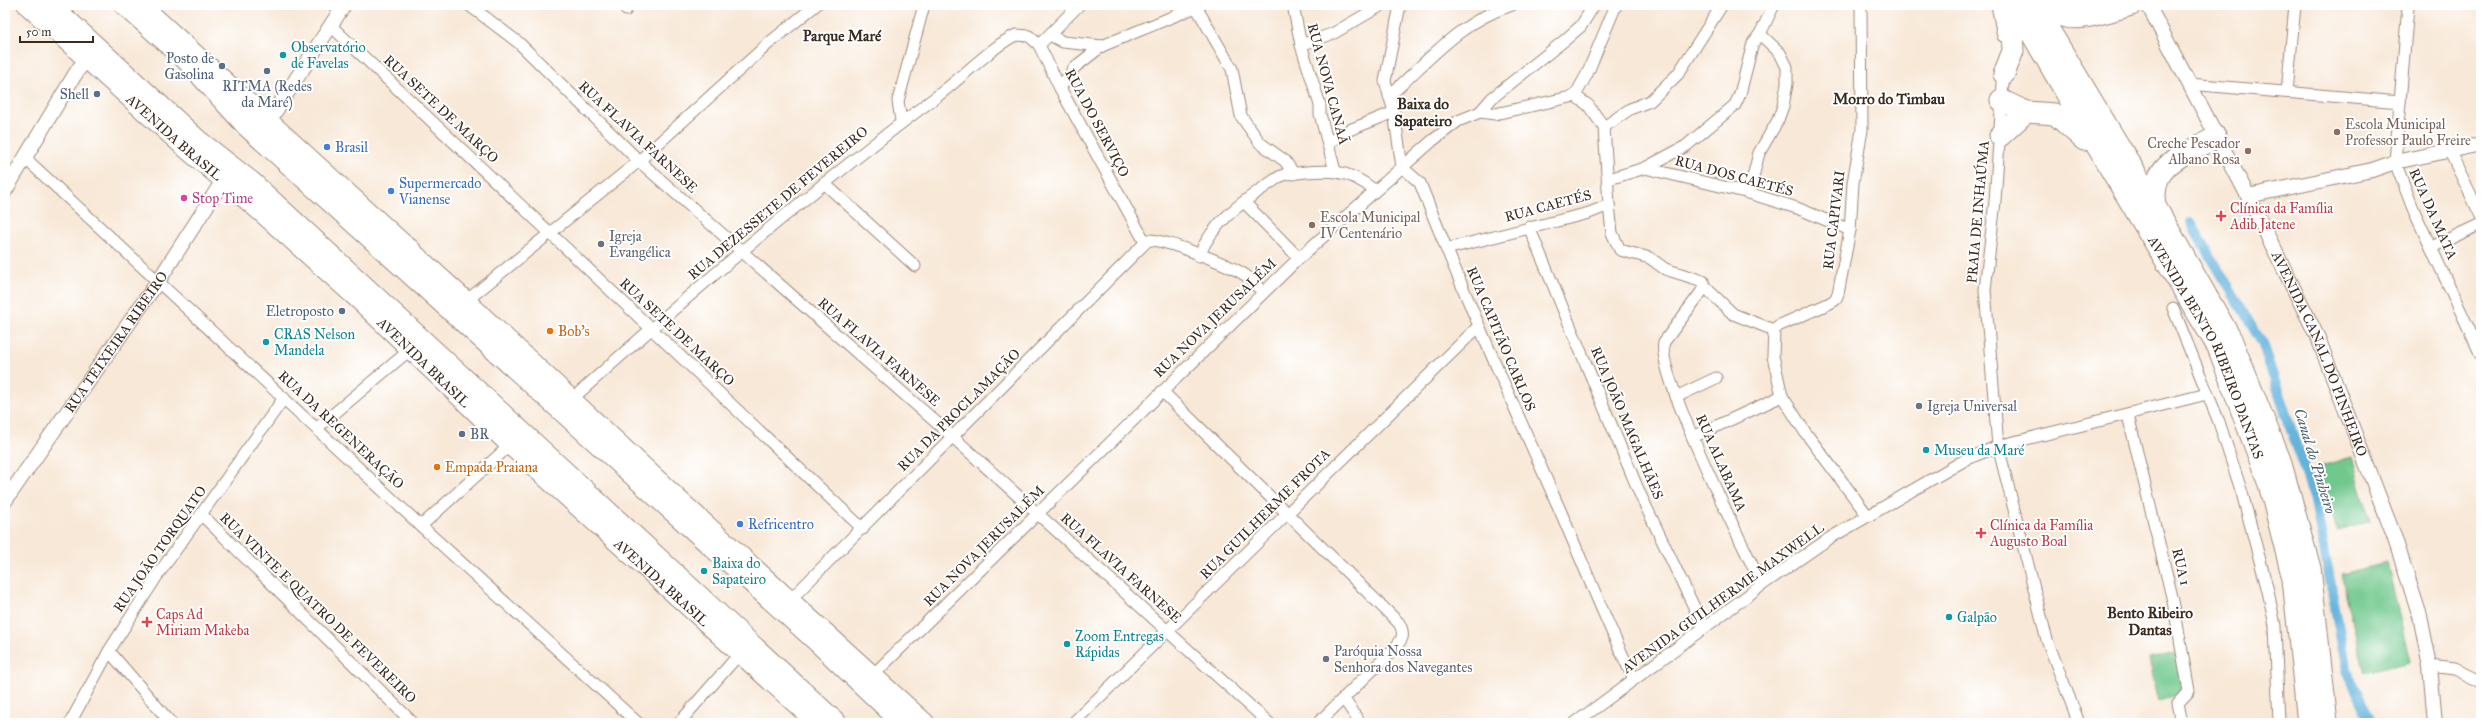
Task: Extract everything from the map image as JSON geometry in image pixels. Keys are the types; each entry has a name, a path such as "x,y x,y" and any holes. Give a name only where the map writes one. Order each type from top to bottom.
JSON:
{"highway":[{"name":"AVENIDA BRASIL","path":"27,5 182,145 224,179 359,300 510,445 818,723"},
{"name":"AVENIDA BRASIL","path":"50,5 197,140 251,182 514,423 630,534 836,723"},
{"path":"125,5 186,59 247,126 571,400 926,723"},
{"path":"142,5 409,249 463,310 817,641 902,723"},
{"path":"2004,74 2012,51 2011,5"},
{"name":"AVENIDA BENTO RIBEIRO DANTAS","path":"2015,5 2104,160 2212,333 2267,477 2293,579 2308,723"},
{"name":"AVENIDA BENTO RIBEIRO DANTAS","path":"2034,5 2154,204 2227,330 2283,471 2310,568 2327,723"},
{"path":"2044,5 2061,16 2074,19 2130,5"},
{"path":"2002,100 2026,112 2055,114 2104,160"},
{"path":"2000,136 2026,112"},
{"path":"2154,204 2156,184 2164,169 2176,160 2216,137"},
{"path":"359,300 388,320 606,518 630,534"}],"street":[{"path":"269,121 344,5"},
{"name":"RUA FLAVIA FARNESE","path":"469,5 519,43 639,161 741,253 954,438 1269,723"},
{"path":"463,310 639,161 770,43 816,5"},
{"path":"902,121 898,101 924,5"},
{"path":"1039,45 1080,5"},
{"name":"RUA NOVA CANAÃ","path":"1293,5 1301,45 1320,105 1335,170"},
{"path":"1301,45 1334,33 1382,5"},
{"path":"1400,5 1385,76 1394,112 1402,167"},
{"path":"1389,96 1465,27 1482,16 1512,5"},
{"name":"RUA NOVA JERUSALÉM","path":"873,675 1299,258 1374,190 1458,121 1480,112 1492,98 1581,26 1594,5"},
{"path":"1575,96 1587,74 1616,5"},
{"path":"1480,112 1495,114 1575,96 1588,105 1604,127 1630,110 1650,102 1678,74 1722,5"},
{"path":"1609,179 1646,168 1686,146 1735,105 1740,94 1753,43 1760,34 1774,5"},
{"name":"RUA CAPIVARI","path":"1774,330 1782,322 1835,300 1841,281 1850,230 1853,183 1862,122 1861,5"},
{"name":"PRAIA DE INHAÚMA","path":"1997,5 2002,26 2004,74 2000,136 1985,290 1998,446 2047,640 2079,723"},
{"name":"AVENIDA CANAL DO PINHEIRO","path":"2148,5 2248,196 2324,352 2394,536 2420,616 2430,666 2434,723"},
{"path":"2287,92 2295,5"},
{"name":"RUA DA MATA","path":"2408,5 2395,162 2480,352"},
{"path":"1060,88 1075,67 1102,46 1197,6 1232,69 1241,116 1260,143 1285,161 1294,174"},
{"name":"RUA SETE DE MARÇO","path":"330,25 863,529"},
{"path":"1749,193 1759,153 1778,120 1783,106 1787,84 1787,67 1780,53 1760,34"},
{"name":"RUA DEZESSETE DE FEVEREIRO","path":"571,400 651,328 824,184 902,121 940,94 1011,37 1021,35 1029,36 1039,45"},
{"path":"1050,35 1063,42 1102,46"},
{"name":"RUA DO SERVIÇO","path":"1039,45 1060,88 1147,241"},
{"path":"5,191 74,76 80,67 89,60"},
{"path":"2189,84 2400,102"},
{"path":"1328,144 1342,133 1394,112"},
{"name":"RUA CAETÉS","path":"1446,249 1529,226 1589,213 1609,205 1609,179 1604,127"},
{"path":"2248,196 2372,170 2395,162 2450,152 2481,144"},
{"path":"2450,152 2481,216"},
{"name":"RUA DA REGENERAÇÃO","path":"25,158 159,280 421,526 638,723"},
{"name":"RUA CAPITÃO CARLOS","path":"1402,167 1420,183 1478,327 1560,510 1610,632 1634,679"},
{"name":"RUA DOS CAETÉS","path":"1646,168 1749,193 1798,208 1850,230"},
{"path":"1199,256 1205,242 1216,226 1244,202 1279,177 1335,170 1364,182 1374,190"},
{"name":"RUA TEIXEIRA RIBEIRO","path":"5,502 159,280 224,179"},
{"path":"824,184 915,266"},
{"path":"1244,202 1299,258"},
{"path":"1609,205 1612,233 1620,250 1633,255 1650,258 1665,269 1703,281 1705,287 1733,314 1774,330 1774,362 1782,396 1805,432 1868,516"},
{"path":"2432,247 2481,224"},
{"name":"RUA JOÃO MAGALHÃES","path":"1529,226 1640,494 1704,628"},
{"path":"1147,241 1166,243 1245,275 1263,292"},
{"name":"RUA DA PROCLAMAÇÃO","path":"790,600 954,438 1147,241"},
{"name":"RUA ALABAMA","path":"1705,287 1664,342 1662,350 1676,397 1693,437 1724,508 1762,585"},
{"path":"2173,308 2219,422 2242,493 2268,591 2275,626 2279,723"},
{"name":"RUA GUILHERME FROTA","path":"1073,723 1169,631 1288,512 1478,327"},
{"path":"317,428 411,349"},
{"path":"1676,397 1716,378"},
{"path":"1162,391 1288,512 1399,623 1404,632 1404,637 1393,650 1318,723"},
{"name":"AVENIDA GUILHERME MAXWELL","path":"1575,723 1762,585 1868,516 1965,460 1998,446 2128,415 2207,394"},
{"path":"1693,437 1782,396"},
{"name":"RUA JOÃO TORQUATO","path":"70,723 109,651 157,576 202,515 284,398"},
{"name":"RUA 1","path":"2128,415 2173,601 2189,691 2178,703 2182,723"},
{"path":"421,526 510,445"},
{"name":"RUA VINTE E QUATRO DE FEVEREIRO","path":"202,515 413,723"},
{"path":"109,651 171,723"},
{"path":"679,723 741,652"},
{"path":"2430,666 2455,669 2481,682"},
{"path":"1344,699 1360,723"}],"green space":[{"path":"2352,457 2370,521 2337,531 2318,467"},
{"path":"2387,563 2410,662 2365,673 2341,574"},
{"path":"2175,653 2185,694 2159,701 2149,659"}],"waterway":[{"name":"Canal do Pinheiro","path":"2191,223 2262,343 2315,501 2347,671 2372,723"}],"place":[{"name":"Observatório de Favelas","path":"283,55"},
{"name":"Posto de Gasolina","path":"222,66"},
{"name":"RITMA (Redes da Maré)","path":"267,71"},
{"name":"Shell","path":"97,94"},
{"name":"Escola Municipal Professor Paulo Freire","path":"2337,132"},
{"name":"Brasil","path":"327,147"},
{"name":"Creche Pescador Albano Rosa","path":"2248,151"},
{"name":"Supermercado Vianense","path":"391,191"},
{"name":"Stop Time","path":"184,198"},
{"name":"Clínica da Família Adib Jatene","path":"2221,216"},
{"name":"Escola Municipal IV Centenário","path":"1312,225"},
{"name":"Igreja Evangélica","path":"601,244"},
{"name":"Eletroposto","path":"342,311"},
{"name":"Bob's","path":"550,331"},
{"name":"CRAS Nelson Mandela","path":"266,342"},
{"name":"Igreja Universal","path":"1919,406"},
{"name":"BR","path":"462,434"},
{"name":"Museu da Maré","path":"1926,450"},
{"name":"Empada Praiana","path":"437,467"},
{"name":"Refricentro","path":"740,524"},
{"name":"Clínica da Família Augusto Boal","path":"1981,533"},
{"name":"Baixa do Sapateiro","path":"704,571"},
{"name":"Galpão","path":"1949,617"},
{"name":"Caps Ad Miriam Makeba","path":"147,622"},
{"name":"Zoom Entregas Rápidas","path":"1067,644"},
{"name":"Paróquia Nossa Senhora dos Navegantes","path":"1326,659"}],"district":[{"name":"Parque Maré","path":"842,36"},
{"name":"Morro do Timbau","path":"1889,99"},
{"name":"Baixa do Sapateiro","path":"1423,112"},
{"name":"Bento Ribeiro Dantas","path":"2150,622"}]}
